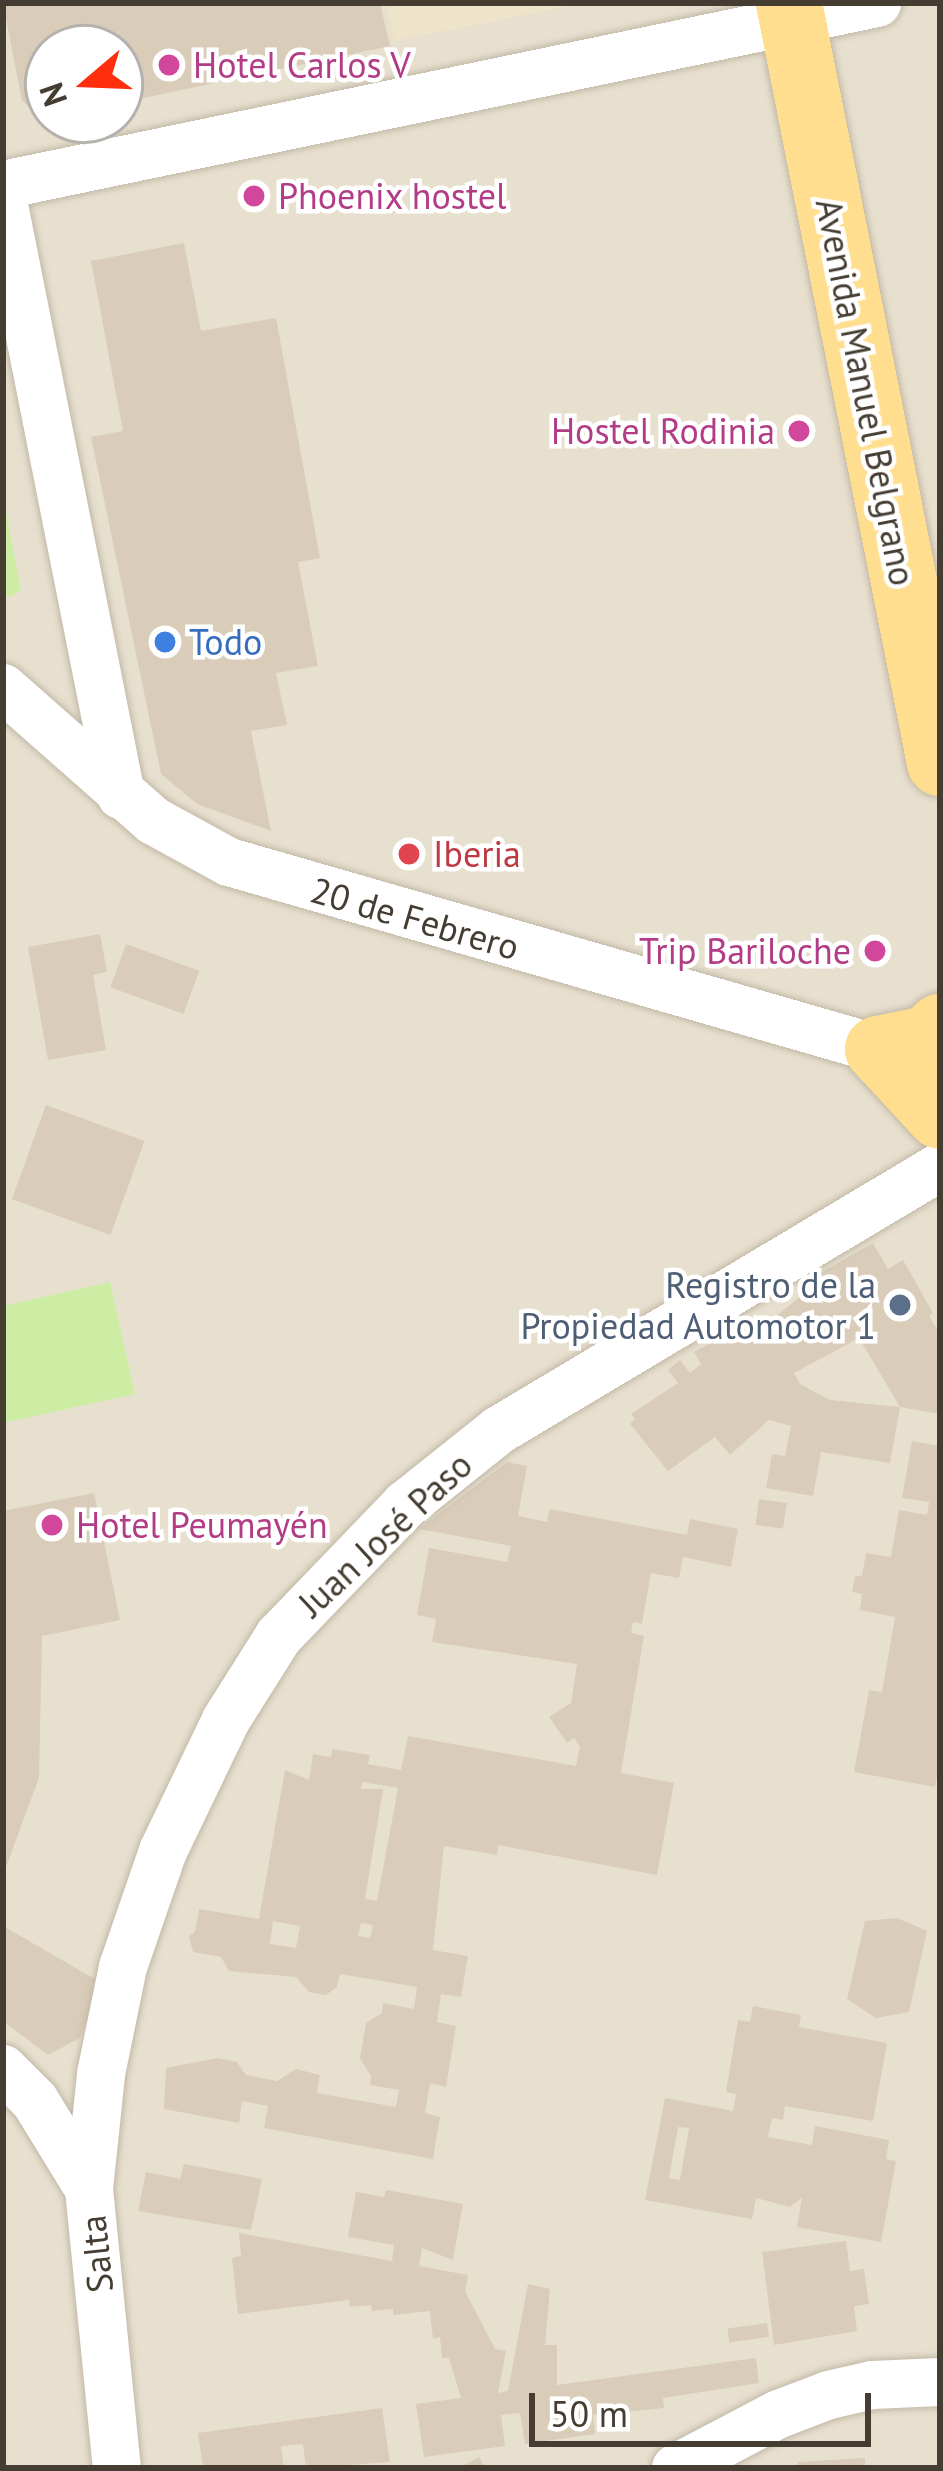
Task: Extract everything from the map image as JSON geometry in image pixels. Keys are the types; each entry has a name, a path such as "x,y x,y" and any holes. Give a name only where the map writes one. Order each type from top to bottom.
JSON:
{"main road":[{"name":"Avenida Manuel Belgrano","path":"790,12 940,763"},
{"path":"878,1048 927,1039 940,1027"},
{"path":"878,1048 940,1116"}],"street":[{"path":"3,185 790,12 877,3"},
{"path":"3,200 122,795"},
{"name":"20 de Febrero","path":"3,688 122,795 189,844 290,883 878,1048"},
{"name":"Juan José Paso","path":"89,2188 101,2074 123,1967 172,1832 226,1720 279,1636 405,1505 499,1430 940,1167"},
{"name":"Salta","path":"3,2068 35,2101 89,2188 116,2468"},
{"path":"676,2468 779,2414 829,2395 872,2385 940,2382"}],"shaded area":[{"path":"3,3 940,3 940,2468 3,2468"},
{"path":"386,3 585,3 394,41"}],"green space":[{"path":"3,498 21,589 11,597 3,593"},
{"path":"110,1282 135,1394 3,1423 3,1306"}],"building":[{"path":"3,3 380,3 390,46 144,98 144,24 24,24 22,101"},
{"path":"184,243 201,331 276,318 320,558 298,562 318,666 276,673 287,725 251,731 271,831 197,804 161,774 91,437 123,431 91,261"},
{"path":"100,934 107,972 93,975 106,1050 48,1060 28,947"},
{"path":"126,944 199,971 184,1014 110,987"},
{"path":"46,1105 145,1141 110,1235 12,1199"},
{"path":"873,1243 888,1269 903,1260 933,1313 929,1316 940,1334 940,1414 900,1407 890,1463 821,1452 813,1496 766,1488 772,1454 785,1456 791,1426 769,1420 730,1455 715,1437 668,1471 630,1424 635,1419 631,1414 678,1383 668,1370 680,1360 690,1373 701,1364 694,1352 733,1331 739,1341 779,1324 775,1317 807,1291 814,1302 832,1293 820,1273","holes":["859,1338 900,1407 830,1400 800,1384 794,1373"]},
{"path":"912,1441 940,1446 940,1759 935,1787 854,1772 869,1690 882,1692 895,1617 860,1610 862,1594 852,1592 855,1576 862,1576 866,1553 891,1557 899,1510 927,1515 929,1502 902,1498"},
{"path":"507,1462 527,1466 518,1516 547,1522 549,1509 687,1535 690,1519 738,1529 731,1567 683,1557 679,1578 651,1573 642,1624 633,1622 631,1633 644,1636 621,1773 674,1783 657,1875 498,1845 497,1855 444,1846 433,1950 468,1956 461,1997 441,1994 437,2022 456,2026 446,2087 430,2083 425,2113 440,2117 433,2159 264,2128 268,2106 242,2101 239,2123 164,2109 166,2068 218,2058 237,2062 246,2075 277,2081 296,2069 320,2075 317,2093 396,2107 399,2090 370,2085 371,2076 360,2058 366,2023 382,2013 383,2003 414,2009 417,1987 340,1974 337,1987 326,1995 309,1992 296,1977 229,1971 221,1957 193,1952 189,1936 195,1932 199,1909 259,1919 285,1770 309,1780 313,1754 331,1757 332,1749 370,1755 368,1764 401,1770 408,1736 576,1766 580,1747 574,1738 567,1743 549,1717 571,1703 577,1664 432,1642 436,1619 417,1615 429,1548 507,1562 511,1546 419,1529","holes":["362,1782 398,1788 377,1901 365,1899 383,1789 361,1789","273,1921 300,1926 296,1948 270,1944","361,1923 373,1925 370,1938 358,1936"]},
{"path":"94,1493 120,1620 42,1636 39,1778 3,1875 3,1511"},
{"path":"759,1499 787,1503 783,1529 755,1525"},
{"path":"897,1918 927,1931 909,2012 876,2018 847,1999 865,1921"},
{"path":"3,1926 100,1982 80,2038 48,2055 3,2021"},
{"path":"753,2006 801,2015 799,2027 887,2043 873,2121 785,2106 783,2120 772,2118 768,2137 812,2145 815,2126 889,2140 886,2159 896,2161 881,2242 797,2227 802,2197 790,2207 756,2198 752,2219 645,2200 665,2098 733,2111 736,2094 726,2092 738,2020 750,2022","holes":["678,2127 689,2128 680,2180 669,2178"]},
{"path":"184,2164 262,2179 251,2230 138,2211 146,2172 180,2179"},
{"path":"386,2190 463,2204 453,2260 422,2248 419,2266 468,2275 465,2291 495,2349 506,2351 498,2393 508,2391 528,2284 550,2289 545,2345 557,2345 557,2385 756,2358 759,2383 663,2398 664,2408 593,2415 595,2434 525,2444 520,2413 501,2415 505,2446 424,2457 416,2404 461,2398 449,2358 442,2358 440,2337 433,2339 430,2311 393,2315 393,2309 350,2307 349,2300 238,2314 232,2258 241,2256 239,2233 392,2261 394,2245 348,2237 356,2192 384,2197"},
{"path":"846,2241 850,2271 864,2269 869,2304 854,2306 857,2331 774,2345 762,2252"},
{"path":"767,2323 769,2337 729,2342 727,2329"},
{"path":"382,2408 390,2462 306,2468 303,2444 281,2446 284,2468 203,2468 198,2433"},
{"path":"479,2457 485,2468 459,2468"},
{"path":"865,2458 865,2468 798,2468 798,2462"}],"place":[{"name":"Hotel Carlos V","path":"169,65"},
{"name":"Phoenix hostel","path":"254,196"},
{"name":"Hostel Rodinia","path":"799,431"},
{"name":"Todo","path":"165,642"},
{"name":"Iberia","path":"409,854"},
{"name":"Trip Bariloche","path":"875,951"},
{"name":"Registro de la Propiedad Automotor 1","path":"900,1305"},
{"name":"Hotel Peumayén","path":"52,1525"}]}
